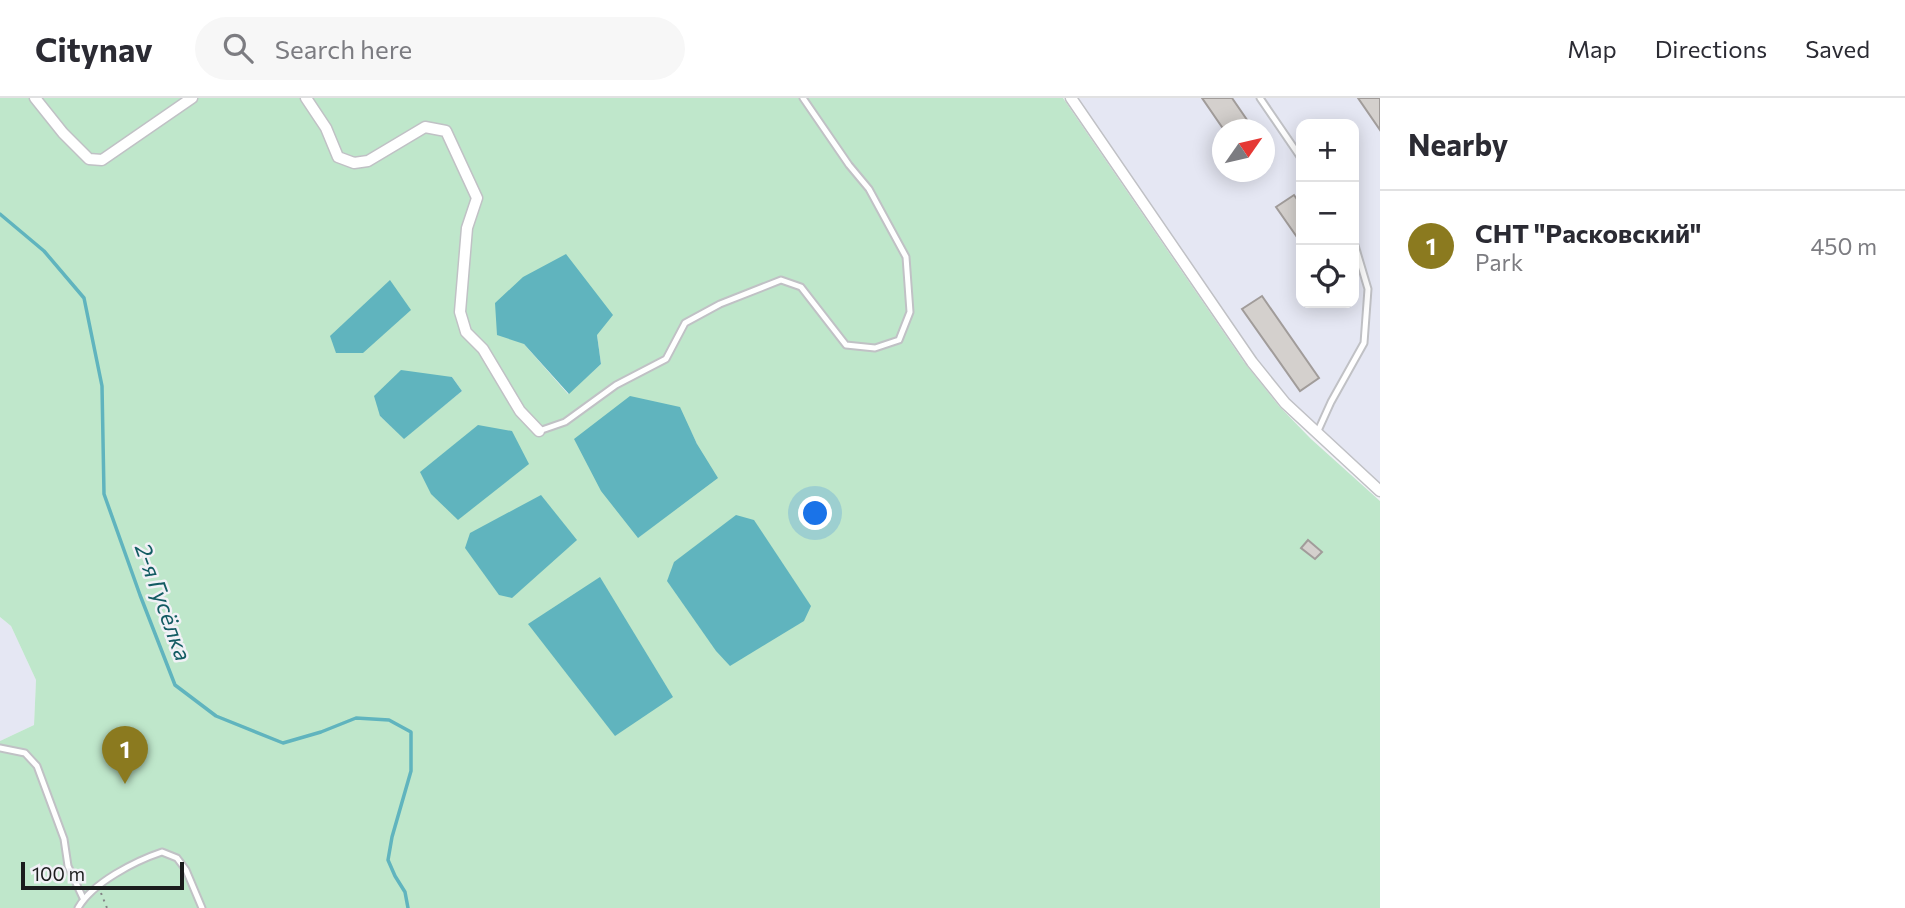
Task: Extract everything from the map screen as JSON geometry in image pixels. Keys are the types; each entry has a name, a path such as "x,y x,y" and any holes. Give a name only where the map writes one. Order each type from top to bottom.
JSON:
{"street":[{"path":"35,98 63,133 89,159 103,160 192,98"},
{"path":"306,98 326,128 338,157 354,163 368,161 425,127 446,131 477,198 467,228 460,312 466,332 484,349 520,411 538,431"},
{"path":"1071,98 1252,362 1285,403 1380,491"}],"lane":[{"path":"538,431 565,422 616,384 666,359 685,323 720,304 780,280 801,287 846,345 875,348 899,340 910,312 906,257 869,189 803,98"},
{"path":"1260,98 1296,151"},
{"path":"1317,433 1364,343 1368,289 1355,245"},
{"path":"0,748 25,753 37,766 64,839 68,866 83,898"},
{"path":"78,908 83,898 97,885 162,852 177,859 186,870 202,908"}],"path":[{"path":"97,885 107,908"}],"shaded area":[{"path":"1076,98 1380,98 1380,484 1300,411 1259,365"},
{"path":"0,617 11,626 36,680 34,725 0,741"}],"green space":[{"path":"0,98 1063,98 1244,362 1279,406 1311,439 1380,501 1380,908 0,908 0,741 34,725 36,680 11,626 0,617","holes":["597,335 601,364 568,394 524,344","452,377 462,391 404,438 380,416","679,408 697,444 667,515 639,537"]}],"water":[{"path":"566,254 613,315 597,335 601,364 569,394 524,344 497,335 495,303 523,277"},
{"path":"390,280 411,310 363,353 336,353 330,336"},
{"path":"401,370 452,377 462,391 404,439 380,416 374,396"},
{"path":"630,396 680,407 697,444 718,478 638,538 601,491 574,439"},
{"path":"478,425 512,431 529,464 458,520 431,494 420,472"},
{"path":"541,495 577,540 512,598 499,595 465,548 470,533"},
{"path":"736,515 754,520 811,606 804,621 730,666 716,651 667,581 674,562"},
{"path":"600,577 673,697 615,736 528,624"}],"building":[{"path":"1202,98 1232,98 1246,119 1216,119"},
{"path":"1358,98 1380,98 1380,130"},
{"path":"1294,195 1296,198 1296,236 1276,207"},
{"path":"1262,296 1319,378 1300,391 1242,309"},
{"path":"1308,540 1322,552 1315,559 1301,548"}],"waterway":[{"name":"2-я Гусёлка","path":"0,214 44,251 84,298 102,386 104,494 175,685 216,716 283,743 356,718 389,720 411,732 411,771 388,860 405,892 408,908"}],"place":[{"name":"СНТ \"Расковский\"","path":"125,784"}]}
